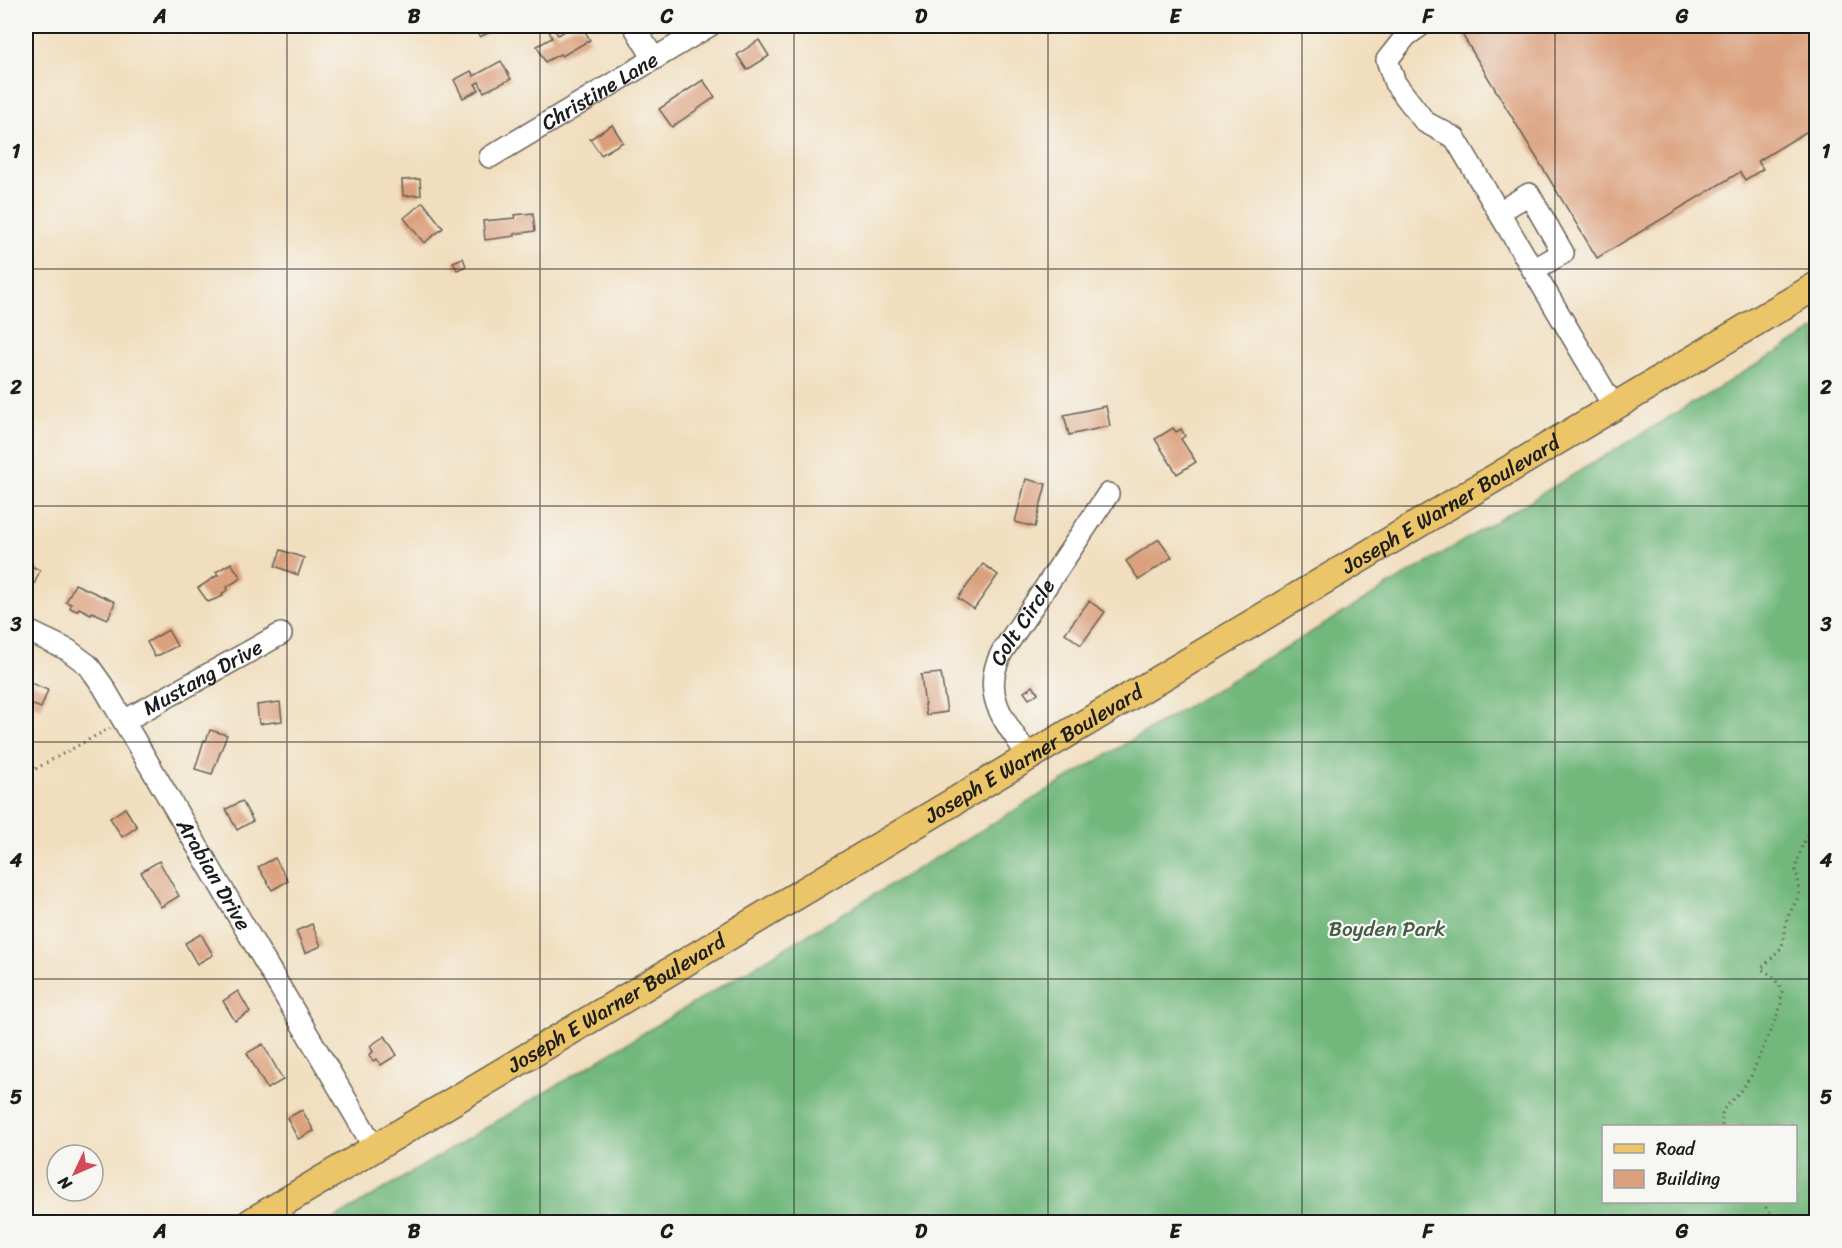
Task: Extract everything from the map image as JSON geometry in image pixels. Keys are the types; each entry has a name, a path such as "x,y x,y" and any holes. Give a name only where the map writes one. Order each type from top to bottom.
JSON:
{"main road":[{"name":"Joseph E Warner Boulevard","path":"251,1222 1816,286"}],"street":[{"path":"634,26 654,59"},
{"name":"Christine Lane","path":"490,157 709,26"},
{"path":"1420,26 1406,36 1387,60 1395,83 1425,122 1455,138 1614,407"},
{"path":"1499,212 1529,194 1563,253 1533,270"},
{"path":"1519,245 1548,227"},
{"name":"Colt Circle","path":"1029,757 999,710 992,687 992,674 1002,652 1108,494"},
{"name":"Arabian Drive","path":"26,630 68,650 88,664 124,721 375,1149"},
{"name":"Mustang Drive","path":"124,721 281,634"}],"path":[{"path":"26,776 124,721"},
{"path":"1722,1125 1722,1111 1751,1076 1755,1062 1779,1014 1783,999 1782,990 1773,976 1761,969 1782,947 1787,918 1799,896 1798,877 1795,872 1801,849 1814,818 1816,801"},
{"path":"1763,1203 1777,1222"}],"green space":[{"name":"Boyden Park","path":"1816,329 1816,1222 329,1222"}],"building":[{"path":"483,26 488,33 480,37 474,28"},
{"path":"574,26 582,26 590,40 562,56 560,54 545,62 537,46 552,38 549,31 554,29 558,35"},
{"path":"1457,26 1816,26 1816,126 1758,161 1763,169 1745,180 1740,172 1597,258"},
{"path":"759,40 769,56 747,70 737,55"},
{"path":"501,61 511,79 484,92 479,82 475,84 479,90 463,98 454,80 471,71 474,76"},
{"path":"703,80 715,97 672,127 659,109"},
{"path":"612,125 623,142 601,155 590,139"},
{"path":"420,179 421,195 403,196 402,180"},
{"path":"423,202 443,228 424,243 404,218"},
{"path":"533,213 535,231 485,240 483,221 515,218 514,215"},
{"path":"463,258 466,266 457,270 453,262"},
{"path":"1106,406 1110,426 1069,435 1064,415"},
{"path":"1173,428 1176,432 1181,429 1185,436 1181,439 1196,462 1177,474 1155,439"},
{"path":"1026,479 1046,484 1035,527 1015,522"},
{"path":"1159,539 1172,557 1139,580 1126,561"},
{"path":"281,550 304,558 298,575 275,566"},
{"path":"231,563 241,578 227,587 223,596 208,602 198,588 218,575 216,572"},
{"path":"26,564 40,570 33,587 26,584"},
{"path":"983,564 998,575 974,609 958,598"},
{"path":"75,584 115,602 108,619 79,608 77,611 70,608 71,604 66,602"},
{"path":"1089,601 1105,612 1081,645 1065,633"},
{"path":"168,630 177,646 155,657 147,642"},
{"path":"941,673 947,712 926,715 921,675"},
{"path":"26,681 48,690 41,708 26,702"},
{"path":"1033,686 1038,693 1029,699 1024,692"},
{"path":"280,702 282,721 259,724 257,705"},
{"path":"210,730 227,735 212,774 195,769 204,740 206,741"},
{"path":"242,801 253,821 237,830 226,809"},
{"path":"125,808 137,827 122,837 110,818"},
{"path":"275,858 288,881 272,890 258,867"},
{"path":"159,861 179,896 161,907 141,872"},
{"path":"312,924 321,946 305,953 296,931"},
{"path":"201,934 213,955 197,964 185,943"},
{"path":"238,991 250,1012 235,1021 223,1001"},
{"path":"385,1036 397,1055 381,1065 377,1059 373,1061 369,1055 373,1052 370,1046"},
{"path":"263,1044 283,1080 267,1089 247,1053"},
{"path":"302,1110 314,1131 298,1139 287,1118"}]}
